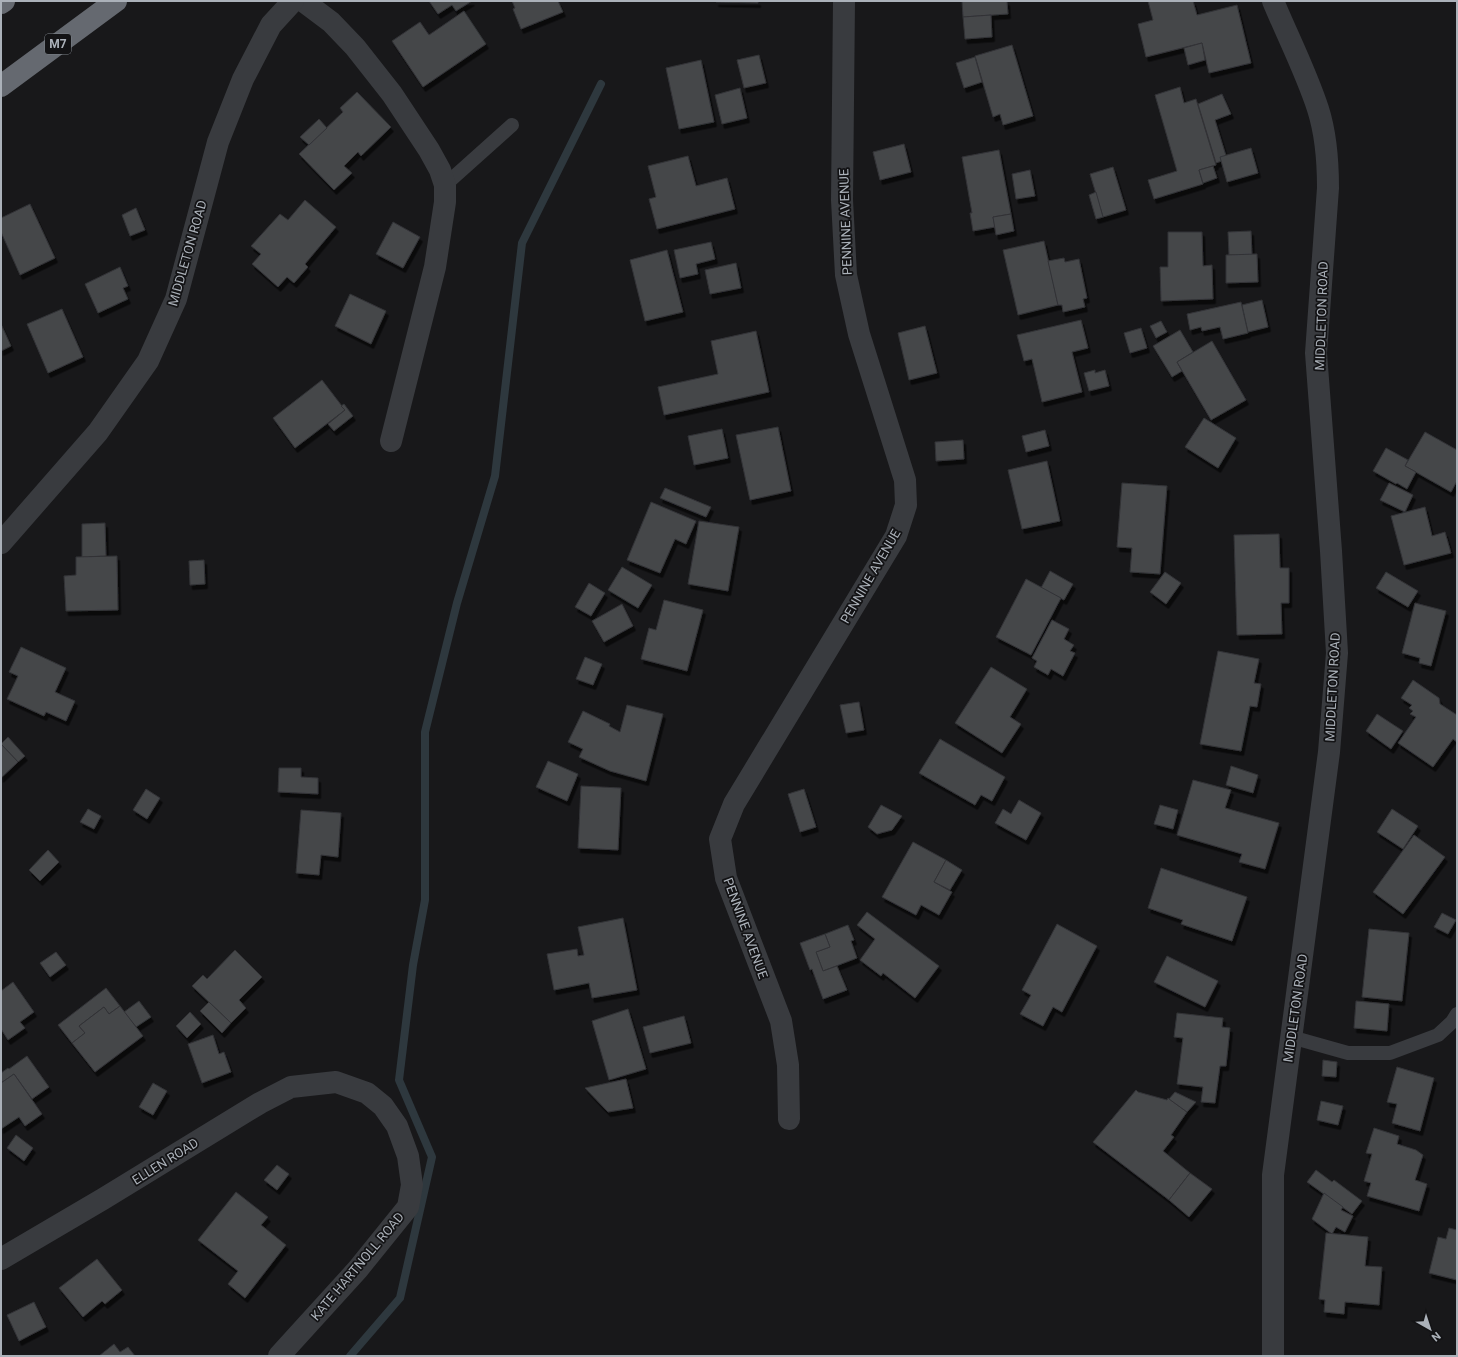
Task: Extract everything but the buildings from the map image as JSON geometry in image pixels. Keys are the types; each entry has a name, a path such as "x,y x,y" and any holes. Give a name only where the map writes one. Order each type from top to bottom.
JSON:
{"highway":[{"name":"M7","path":"1,86 116,1"}],"street":[{"name":"MIDDLETON ROAD","path":"1,543 98,432 148,361 176,299 218,142 243,79 271,25 293,1"},
{"path":"303,1 331,22 355,47 392,94 429,150 440,170 445,185 445,202 434,267 391,441"},
{"name":"PENNINE AVENUE","path":"789,1119 788,1065 781,1021 726,878 720,839 734,804 896,536 906,505 906,480 859,334 846,275 842,200 844,1"},
{"name":"MIDDLETON ROAD","path":"1273,1 1318,109 1328,164 1328,188 1316,353 1337,653 1329,752 1273,1175 1274,1356"},
{"name":"ELLEN ROAD","path":"1,1259 103,1199 260,1103 291,1087 336,1082"},
{"name":"KATE HARTNOLL ROAD","path":"279,1356 358,1269 408,1207 412,1184 408,1156 397,1126 383,1106 367,1093 336,1082"}],"lane":[{"path":"445,185 512,125"},
{"path":"1291,1036 1348,1053 1390,1052 1438,1035 1452,1022 1457,1014"}],"waterway":[{"path":"350,1356 400,1298 432,1157 399,1080 413,965 425,900 425,732 457,603 495,476 522,243 601,84"}]}
